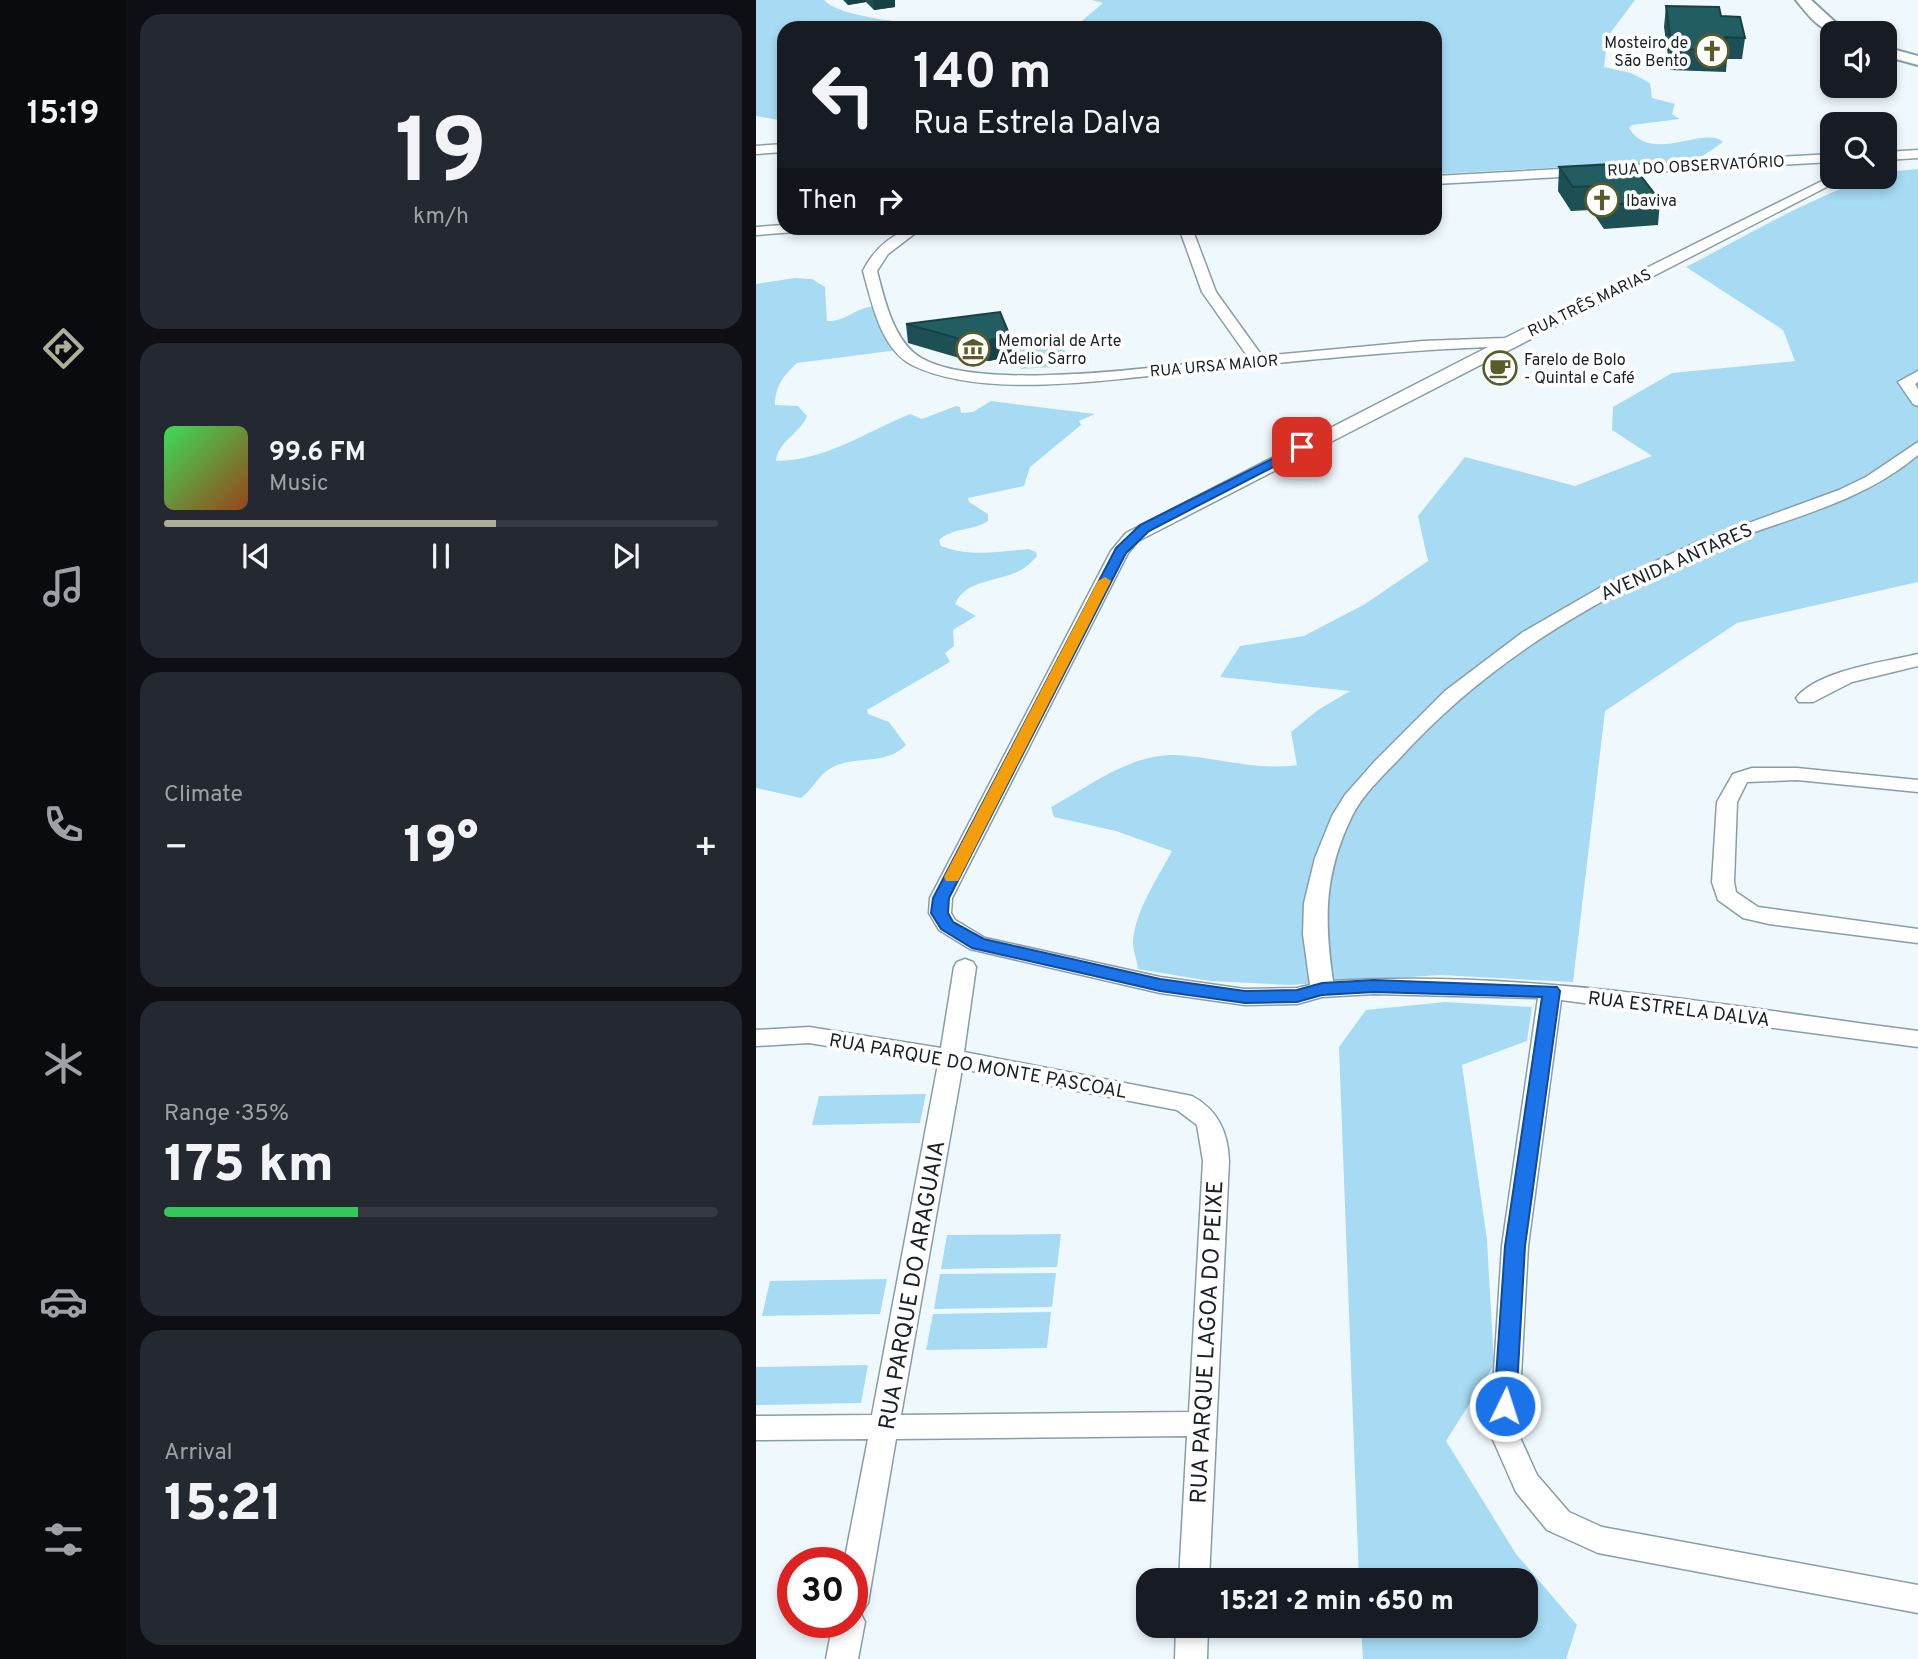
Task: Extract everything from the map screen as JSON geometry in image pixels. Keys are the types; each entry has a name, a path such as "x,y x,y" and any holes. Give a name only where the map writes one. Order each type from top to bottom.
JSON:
{"main road":[{"path":"1803,0 1823,21"},
{"path":"1897,55 1918,61"}],"street":[{"path":"756,150 777,148"},
{"path":"1897,156 1918,155"},
{"name":"RUA DO OBSERVATÓRIO","path":"1442,180 1820,159"},
{"path":"1793,160 1820,166"},
{"name":"RUA TRÊS MARIAS","path":"947,925 940,913 941,898 1120,551 1132,537 1502,345 1820,187"},
{"path":"756,231 777,229"},
{"name":"RUA URSA MAIOR","path":"907,235 881,254 870,271 896,340 904,353 919,363 989,377 1034,379 1472,343 1502,345"},
{"path":"1188,235 1209,292 1258,361"},
{"path":"1918,376 1906,382 1918,401"},
{"name":"AVENIDA ANTARES","path":"1322,989 1314,916 1329,847 1348,806 1411,732 1494,660 1585,601 1618,583 1704,545 1866,484 1894,468 1918,447"},
{"path":"1806,698 1843,678 1918,660"},
{"path":"1918,786 1768,771 1740,778 1729,792 1727,802 1723,882 1726,895 1751,913 1918,936"},
{"name":"RUA ESTRELA DALVA","path":"947,925 978,944 1160,985 1245,997 1297,996 1322,989 1401,986 1551,991 1918,1039"},
{"name":"RUA PARQUE DO ARAGUAIA","path":"862,1547 952,1058 965,967"},
{"path":"1551,991 1515,1246 1504,1433 1526,1483 1558,1521 1598,1540 1918,1599"},
{"name":"RUA PARQUE DO MONTE PASCOAL","path":"756,1038 782,1032 813,1035 952,1058 1183,1102 1199,1110"},
{"name":"RUA PARQUE LAGOA DO PEIXE","path":"1196,1568 1216,1150 1211,1123 1199,1110"},
{"path":"756,1428 1202,1424"},
{"path":"842,1659 846,1638"},
{"path":"1191,1659 1192,1638"}],"shaded area":[{"path":"756,0 824,0 848,12 891,21 777,21 777,120 756,116"},
{"path":"1092,0 1635,0 1608,36 1604,67 1631,73 1650,83 1652,98 1675,104 1672,114 1680,119 1632,125 1629,128 1639,139 1650,143 1664,144 1704,138 1715,138 1723,142 1697,160 1442,174 1442,21 1082,21 1103,3"},
{"path":"1918,169 1918,582 1737,623 1605,711 1573,982 1440,975 1290,985 1210,981 1138,969 1133,942 1138,918 1172,851 1116,831 1054,817 1051,807 1110,773 1158,756 1190,756 1266,766 1297,765 1291,732 1318,710 1350,691 1220,677 1240,646 1304,636 1365,604 1428,561 1418,516 1465,457 1575,486 1652,456 1612,430 1613,407 1672,373 1795,361 1783,330 1686,267 1786,214 1841,189 1897,189 1897,171"},
{"path":"795,278 812,279 825,287 827,321 841,319 873,306 880,307 895,323 898,350 797,363 781,381 775,405 798,406 807,416 781,448 776,461 829,451 910,414 922,419 956,406 960,407 961,413 973,412 991,401 1095,414 1079,421 1081,425 1030,467 1024,486 968,498 969,502 988,514 988,521 950,533 939,540 941,546 962,552 1028,549 1036,552 1037,556 1015,573 977,585 961,595 955,604 976,616 953,630 954,646 945,653 950,662 867,710 868,714 889,722 906,745 889,756 852,761 833,767 801,798 756,788 756,284"},
{"path":"1055,340 1061,342 1071,366 1021,369 1011,344"},
{"path":"1445,1002 1532,1007 1527,1041 1462,1065 1487,1240 1494,1365 1446,1441 1516,1554 1528,1568 1359,1568 1339,1047 1366,1010"},
{"path":"926,1094 920,1123 812,1125 819,1096"},
{"path":"1061,1234 1057,1267 941,1269 947,1235"},
{"path":"1056,1273 1052,1307 934,1309 940,1274"},
{"path":"887,1279 880,1314 762,1316 770,1281"},
{"path":"1051,1312 1047,1348 926,1350 933,1314"},
{"path":"868,1365 861,1403 756,1405 756,1367"},
{"path":"1538,1580 1577,1625 1566,1659 1363,1659 1362,1638 1538,1638"}],"building":[{"path":"1666,6 1719,7 1721,16 1740,17 1745,38 1725,37 1728,50 1672,49"},
{"path":"1631,163 1660,201 1606,205 1593,186 1573,187 1559,167"},
{"path":"1000,312 1010,336 986,341 964,340 906,324"}],"slow traffic":[{"path":"952,877 1105,581"}],"place":[{"name":"Mosteiro de São Bento","path":"1712,51"},
{"name":"Ibaviva","path":"1602,200"},
{"name":"Memorial de Arte Adelio Sarro","path":"973,349"},
{"name":"Farelo de Bolo - Quintal e Café","path":"1500,368"}],"route":[{"path":"1302,447 1144,528 1120,551 941,898 940,913 947,925 978,944 1160,985 1245,997 1297,996 1322,989 1374,986 1551,991 1515,1246 1505,1406"}]}
